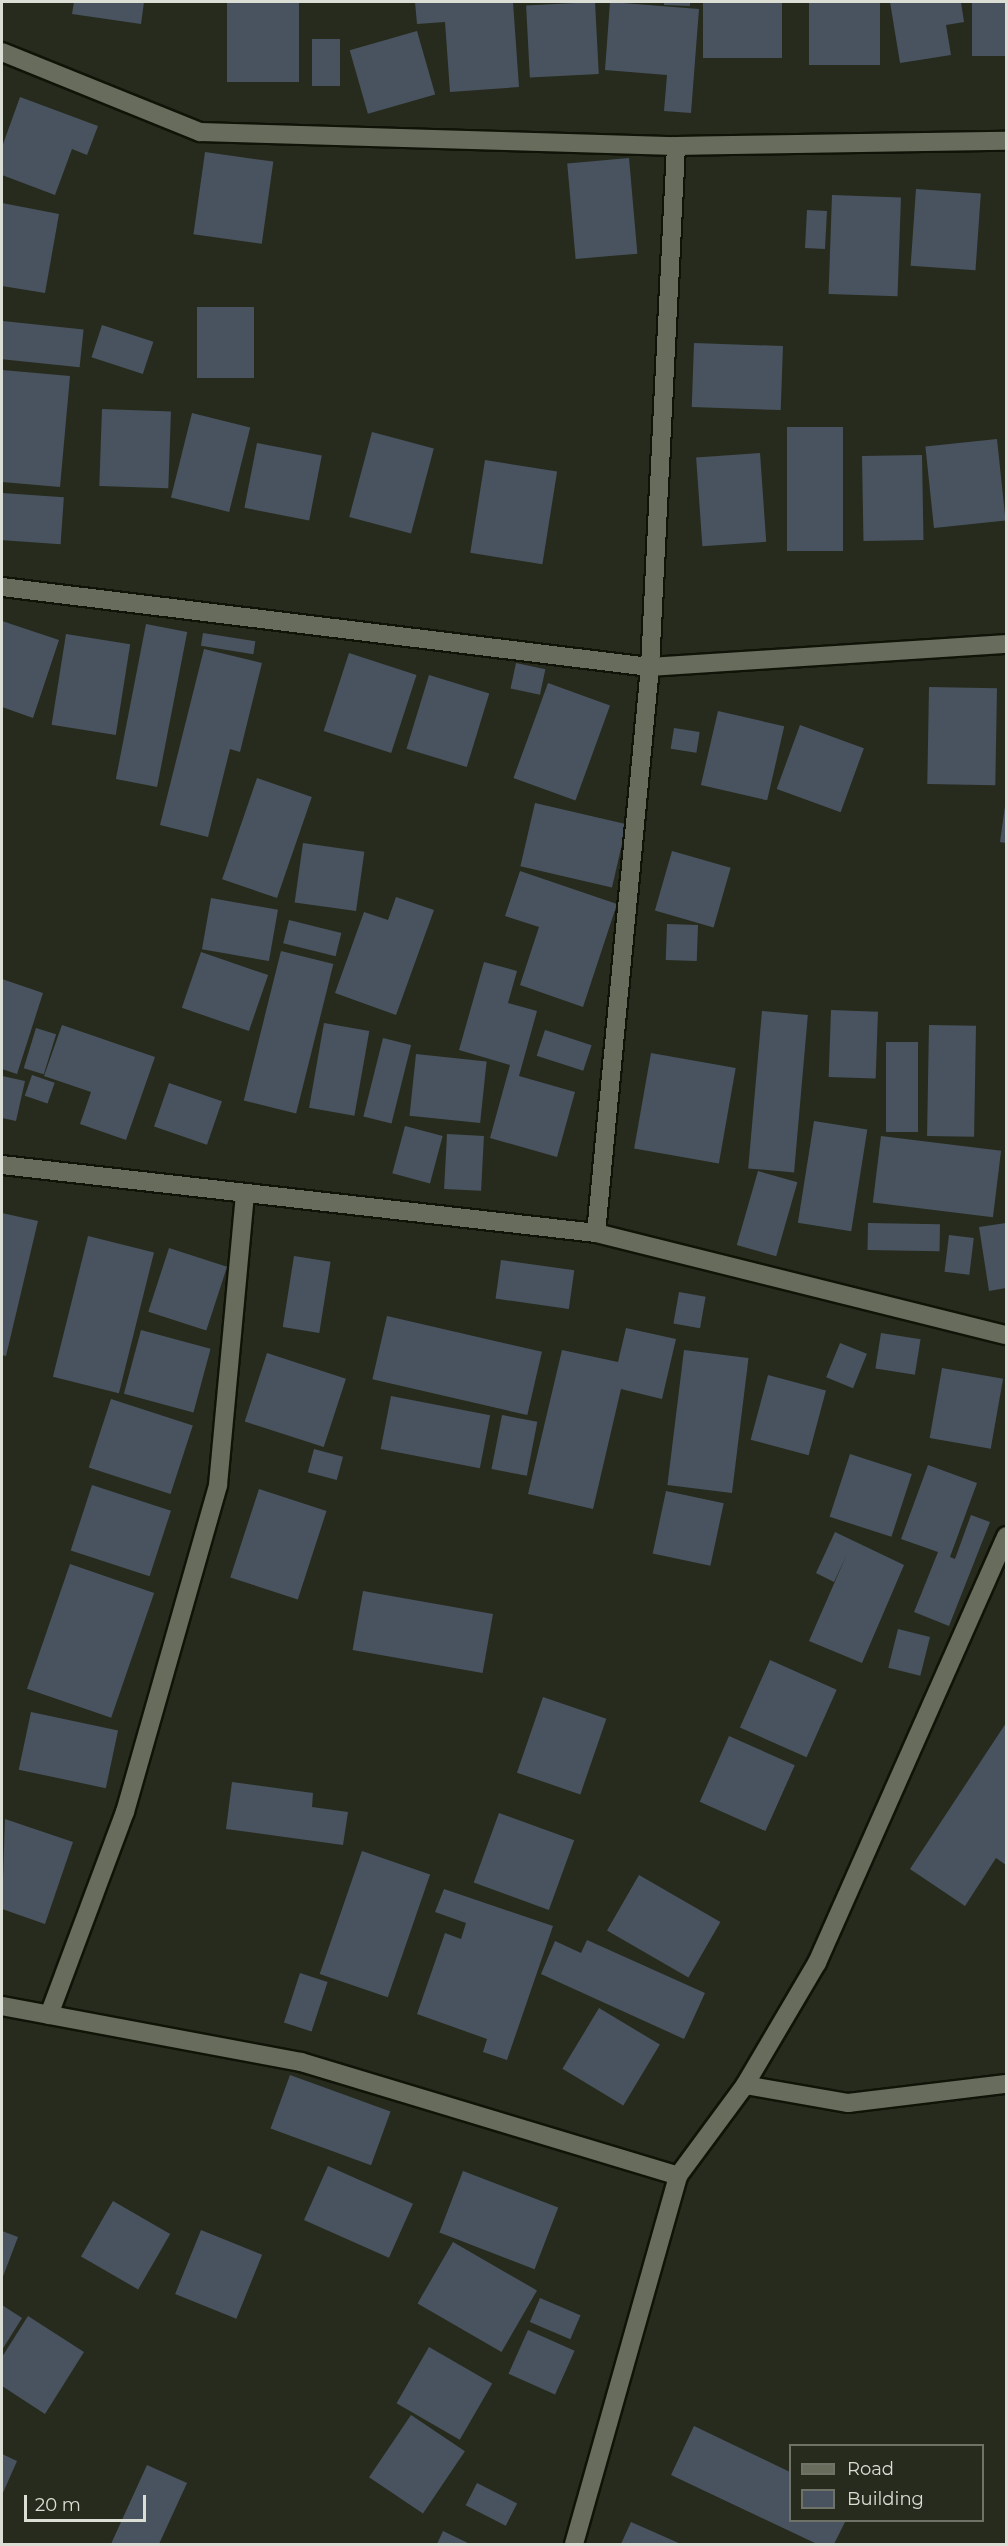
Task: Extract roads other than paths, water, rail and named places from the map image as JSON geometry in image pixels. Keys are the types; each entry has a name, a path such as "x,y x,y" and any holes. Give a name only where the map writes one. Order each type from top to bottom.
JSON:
{"street":[{"path":"2,52 200,132 676,146 1006,141"},
{"path":"596,1233 650,667 676,146"},
{"path":"2,587 650,667 1006,644"},
{"path":"2,1165 596,1233 1006,1335"},
{"path":"49,2015 125,1812 218,1485 245,1193"},
{"path":"574,2544 678,2176 745,2085 817,1963 1006,1536"},
{"path":"2,2006 300,2062 678,2176"},
{"path":"745,2085 848,2103 1006,2084"}]}
